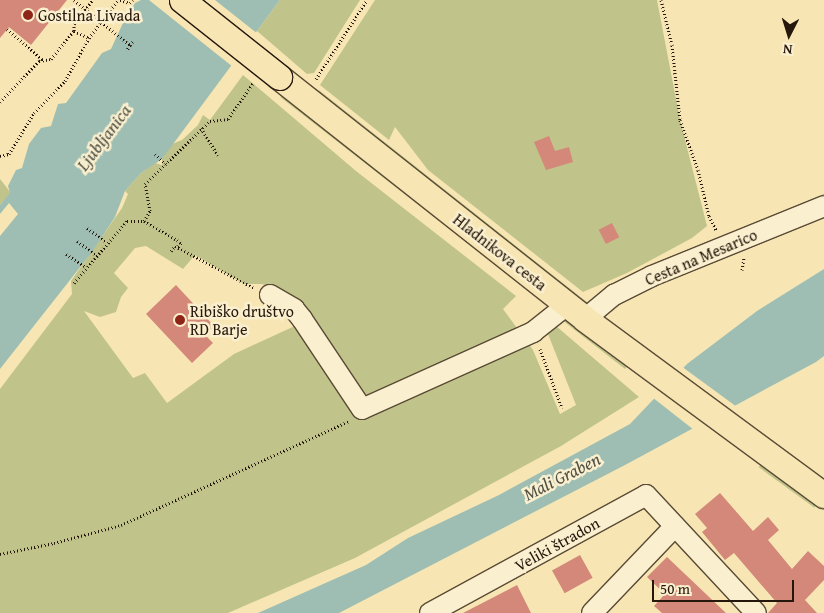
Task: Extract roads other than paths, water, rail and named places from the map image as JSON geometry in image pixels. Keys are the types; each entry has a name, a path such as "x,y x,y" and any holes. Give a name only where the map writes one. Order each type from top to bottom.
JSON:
{"main road":[{"name":"Hladnikova cesta","path":"182,0 576,312 720,422 824,495"}],"street":[{"name":"Cesta na Mesarico","path":"270,296 294,309 362,409 724,244 824,206"},
{"name":"Veliki štradon","path":"430,613 646,495 756,613"},
{"path":"592,613 675,526"}],"water":[{"name":"Ljubljanica","path":"141,0 280,0 162,159 141,173 125,191 115,217 92,252 0,369 0,205 10,193 8,186 16,170 22,168 29,144 41,128 51,126 58,104 66,103 102,53 111,49 135,3"},
{"name":"Mali Graben","path":"824,269 824,356 816,362 625,465 339,613 258,613 366,565 408,538 499,495 630,424 687,364 757,311"}],"place":[{"name":"Gostilna Livada","path":"28,15"},
{"name":"Ribiško društvo RD Barje","path":"180,320"}]}
